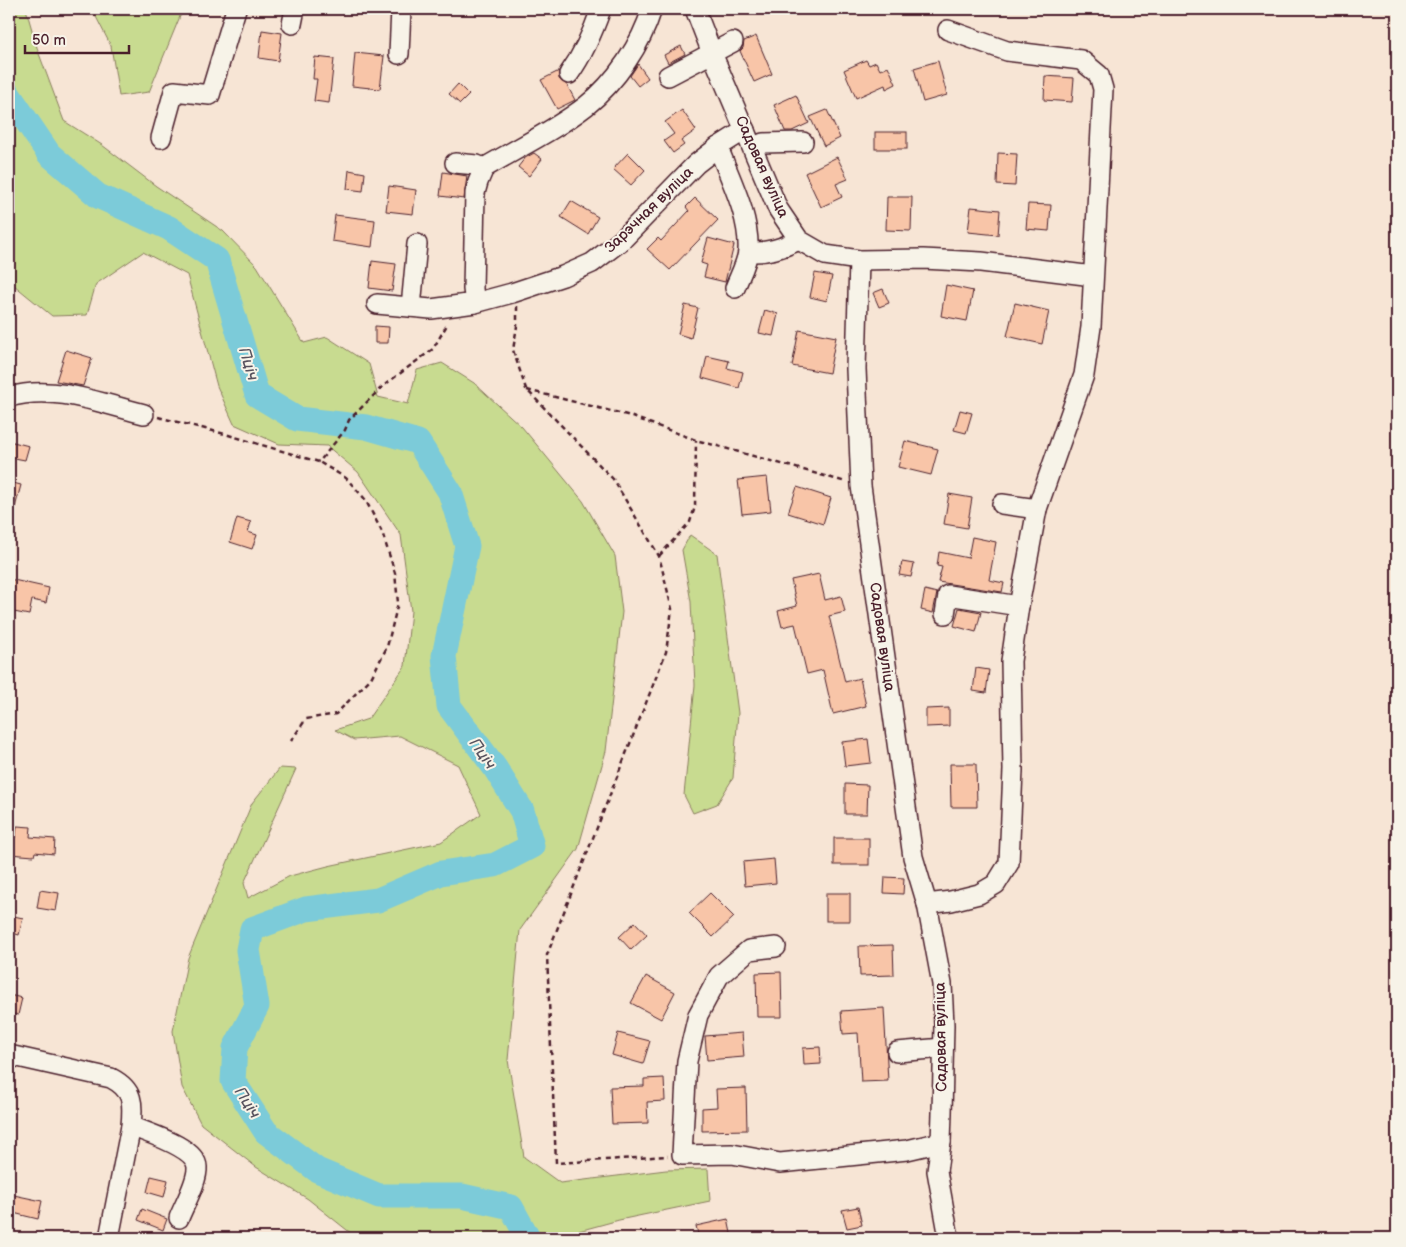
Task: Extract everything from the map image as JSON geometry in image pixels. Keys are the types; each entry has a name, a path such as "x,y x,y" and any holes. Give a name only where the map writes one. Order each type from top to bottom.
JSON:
{"street":[{"path":"161,138 174,91 210,95 236,9"},
{"path":"399,54 401,9"},
{"path":"569,74 585,50 601,9"},
{"path":"476,303 473,289 475,193 484,168 558,125 586,105 608,85 646,27 652,9"},
{"name":"Садовая вуліца","path":"695,9 778,209 799,240 825,255 858,260 856,369 861,486 913,857 927,904 942,984 944,1048 941,1142 936,1171 949,1238"},
{"path":"927,904 979,894 996,884 1009,863 1013,770 1011,661 1037,509 1084,375 1091,326 1103,89 1098,74 1081,60 1007,51 948,30"},
{"path":"668,76 733,42"},
{"name":"Зарэчная вуліца","path":"377,304 431,309 476,303 563,276 592,263 622,240 696,164 745,130"},
{"path":"752,147 763,143 803,142"},
{"path":"718,147 740,203 746,228 748,252 736,288"},
{"path":"455,163 477,165 484,168"},
{"path":"748,252 762,253 780,249 799,240"},
{"path":"411,307 417,244"},
{"path":"858,260 923,259 981,262 1093,276"},
{"path":"9,397 26,392 57,392 144,414"},
{"path":"1002,504 1037,509"},
{"path":"945,614 948,595 1019,606"},
{"path":"776,947 749,950 719,976 698,1015 687,1061 682,1155 732,1154 780,1163 907,1150 941,1142"},
{"path":"897,1052 944,1048"},
{"path":"9,1054 111,1078 123,1084 129,1094 132,1110 131,1126 109,1238"},
{"path":"131,1126 179,1146 191,1155 197,1166 196,1176 179,1218"}],"path":[{"path":"512,293 518,309 513,350 526,389 613,479 659,556 672,609 666,652 547,955 556,1163 682,1155"},
{"path":"319,462 345,430 349,420 383,386 433,349 445,332 456,306"},
{"path":"526,389 628,416 696,440 861,486"},
{"path":"144,414 225,434 319,462 346,478 365,499 382,532 395,573 398,603 387,647 371,678 336,714 306,719 291,741"},
{"path":"659,556 690,522 695,507 696,440"}],"green space":[{"path":"9,9 26,9 38,51 64,121 102,145 156,186 223,231 257,266 304,343 327,337 369,364 378,397 408,404 417,370 442,363 474,383 522,427 583,501 615,556 622,612 606,751 578,849 520,930 508,1060 524,1157 560,1183 666,1170 708,1169 710,1201 619,1220 564,1235 565,1238 357,1238 308,1199 256,1167 201,1124 182,1087 173,1031 188,958 252,803 280,768 296,769 244,883 248,898 290,876 441,842 481,814 458,765 400,736 354,740 335,730 368,719 405,666 411,611 401,535 358,472 327,446 279,444 234,424 217,386 187,275 143,252 96,284 87,315 52,316 9,281"},
{"path":"92,9 183,9 149,92 119,96 111,46"},
{"path":"690,535 717,554 738,713 733,778 717,804 693,813 684,795 695,685 691,602 682,550"}],"building":[{"path":"262,30 282,33 278,61 259,58"},
{"path":"756,36 772,74 754,82 740,51 743,48 744,41"},
{"path":"681,46 685,54 668,63 664,55"},
{"path":"355,53 384,56 380,89 352,86"},
{"path":"315,57 334,59 329,103 314,101 317,79 313,79"},
{"path":"866,60 869,65 876,62 880,70 888,66 896,84 886,89 885,85 856,98 844,70"},
{"path":"938,61 947,95 923,102 914,68"},
{"path":"638,64 648,78 638,86 630,76"},
{"path":"559,71 559,79 567,85 575,100 557,109 541,80"},
{"path":"1045,76 1074,78 1072,102 1044,100"},
{"path":"458,84 469,95 460,104 449,94"},
{"path":"796,95 809,123 792,131 785,131 774,105"},
{"path":"682,110 696,130 681,141 684,145 673,153 664,141 674,134 665,122"},
{"path":"827,110 840,138 824,146 810,117"},
{"path":"875,132 907,132 907,149 875,149"},
{"path":"534,153 542,159 529,176 518,167 525,158"},
{"path":"628,153 645,170 631,185 613,169"},
{"path":"998,153 1017,154 1015,186 997,185"},
{"path":"837,157 848,179 836,184 842,197 821,207 805,173"},
{"path":"349,170 365,173 363,191 347,189"},
{"path":"443,172 467,176 464,199 440,196"},
{"path":"389,186 416,190 413,214 386,211"},
{"path":"887,197 912,197 911,231 886,230"},
{"path":"695,198 718,220 670,270 647,249 658,238 661,241 689,211 686,207"},
{"path":"571,201 598,217 588,234 561,217"},
{"path":"1028,204 1051,205 1049,231 1026,229"},
{"path":"971,207 1000,210 998,235 968,232"},
{"path":"335,215 375,220 372,247 332,241"},
{"path":"708,238 734,245 725,282 704,277 707,265 701,263"},
{"path":"372,261 396,264 392,291 369,288"},
{"path":"815,273 832,276 827,301 810,297"},
{"path":"946,285 973,291 967,321 941,316"},
{"path":"883,289 889,303 879,307 873,293"},
{"path":"1015,303 1049,311 1042,344 1007,336"},
{"path":"685,305 698,308 691,338 678,334"},
{"path":"765,310 778,314 773,336 759,333"},
{"path":"375,326 389,327 388,343 375,343"},
{"path":"799,330 836,337 829,373 792,366"},
{"path":"66,350 92,358 83,386 56,381"},
{"path":"707,356 729,361 727,368 743,372 739,388 702,378"},
{"path":"960,410 972,413 966,433 954,430"},
{"path":"9,441 29,446 25,460 9,457"},
{"path":"905,441 938,449 931,475 898,467"},
{"path":"767,477 771,511 742,514 738,480"},
{"path":"9,482 21,485 12,519 9,518"},
{"path":"797,487 831,498 823,524 788,513"},
{"path":"949,494 972,498 967,528 944,524"},
{"path":"237,518 251,522 248,532 257,535 252,549 230,542"},
{"path":"972,537 996,542 989,580 1004,583 1002,592 938,582 942,567 937,566 939,552 968,558"},
{"path":"902,562 914,564 911,577 899,575"},
{"path":"819,574 825,600 841,596 845,612 829,616 845,682 860,678 866,706 833,714 823,670 807,674 795,624 782,627 778,611 797,606 791,580"},
{"path":"9,579 49,588 46,603 32,600 29,615 9,611"},
{"path":"925,590 937,593 933,613 921,610"},
{"path":"959,608 981,612 976,632 954,626"},
{"path":"976,668 989,670 986,693 973,691"},
{"path":"949,708 949,726 926,727 926,709"},
{"path":"868,739 871,763 845,766 842,742"},
{"path":"950,764 976,764 977,807 951,807"},
{"path":"845,784 868,785 867,814 845,814"},
{"path":"17,826 31,827 30,837 55,839 54,854 35,852 34,856 9,854 9,837 16,837"},
{"path":"834,838 869,838 869,865 834,865"},
{"path":"774,859 776,883 745,886 743,862"},
{"path":"885,877 904,878 903,894 884,893"},
{"path":"40,890 59,893 56,911 37,908"},
{"path":"710,893 734,917 713,937 689,913"},
{"path":"826,893 850,893 850,921 826,921"},
{"path":"9,915 23,918 19,935 9,932"},
{"path":"635,922 647,935 631,950 619,937"},
{"path":"893,945 894,975 860,976 859,946"},
{"path":"781,972 782,1017 757,1017 756,973"},
{"path":"646,976 675,992 661,1019 631,1003"},
{"path":"9,995 22,998 18,1015 9,1013"},
{"path":"884,1008 888,1081 861,1082 858,1033 843,1034 841,1011"},
{"path":"618,1033 650,1041 643,1064 612,1055"},
{"path":"742,1033 744,1057 707,1060 705,1036"},
{"path":"820,1047 821,1064 804,1065 803,1048"},
{"path":"664,1078 665,1101 647,1102 648,1123 612,1124 610,1087 644,1086 644,1079"},
{"path":"746,1088 747,1130 702,1131 702,1108 717,1107 716,1089"},
{"path":"151,1176 168,1180 164,1197 147,1192"},
{"path":"9,1194 42,1201 38,1219 9,1212"},
{"path":"858,1207 862,1225 847,1228 842,1210"},
{"path":"142,1209 167,1219 163,1230 138,1220"},
{"path":"728,1219 732,1238 699,1238 696,1226"}],"waterway":[{"name":"Пціч","path":"9,95 49,154 98,196 169,228 217,260 257,395 297,419 366,427 418,442 450,492 467,546 444,656 449,706 495,768 522,811 532,846 495,865 441,873 378,900 306,909 252,929 248,950 257,1006 235,1048 233,1081 266,1132 317,1170 379,1196 462,1196 511,1207 528,1238"}]}
